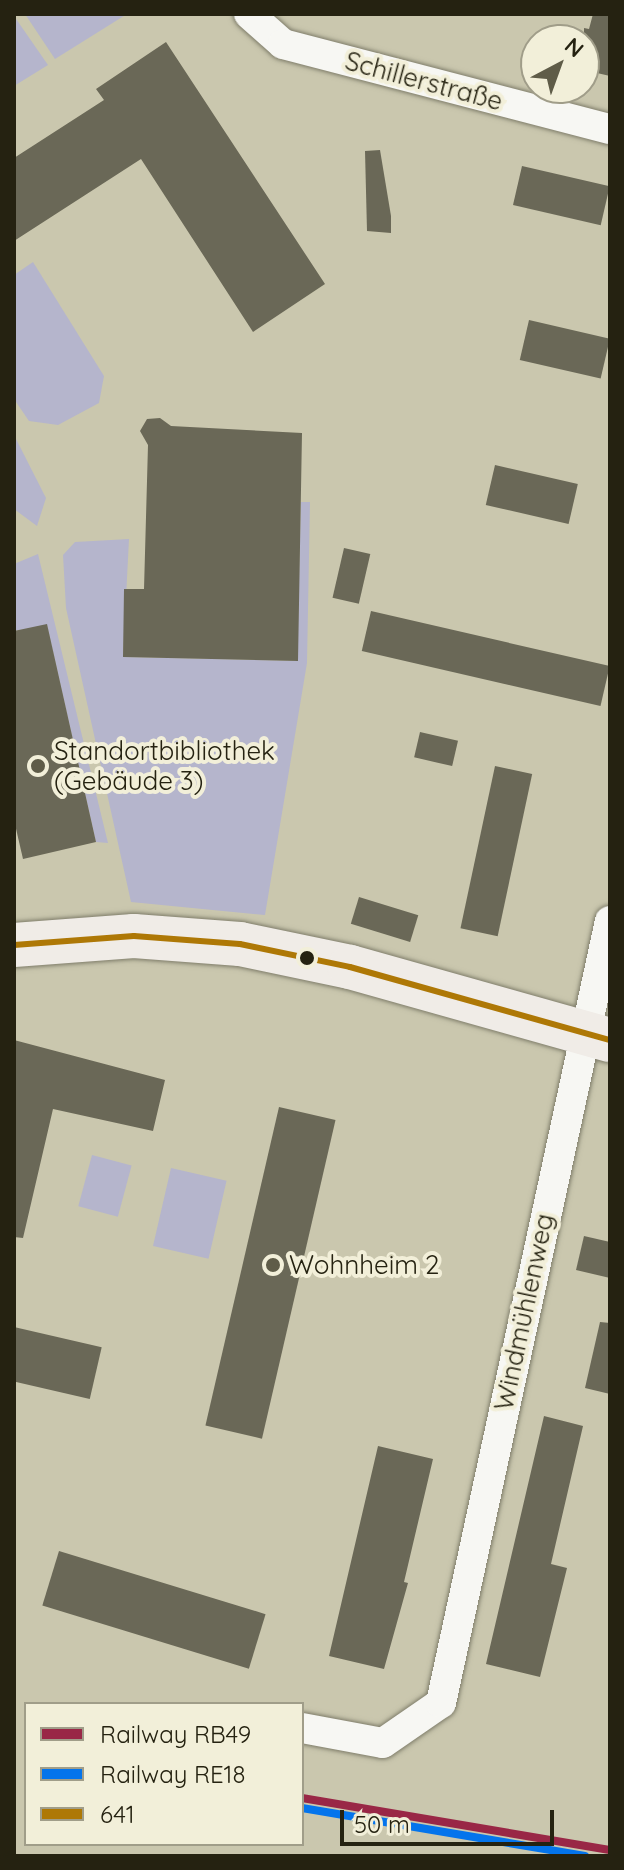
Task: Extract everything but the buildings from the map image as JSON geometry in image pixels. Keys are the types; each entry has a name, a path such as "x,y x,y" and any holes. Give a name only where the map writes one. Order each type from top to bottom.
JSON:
{"main road":[{"path":"14,945 134,936 211,940 350,967 597,1037"}],"street":[{"name":"Schillerstraße","path":"249,14 283,44 610,129"},
{"name":"Windmühlenweg","path":"304,1728 383,1743 441,1703 597,1037 610,921"}],"shaded area":[{"path":"25,14 127,14 55,59"},
{"path":"14,16 48,65 14,86"},
{"path":"33,262 104,376 99,403 58,425 29,421 14,399 14,275"},
{"path":"14,435 46,498 37,526 14,509"},
{"path":"301,502 310,502 307,663 265,915 131,902 66,608 63,555 75,542 129,539 123,657 297,661"},
{"path":"38,554 108,843 96,842 47,625 14,631 14,564"},
{"path":"92,1155 132,1166 118,1217 78,1206"},
{"path":"171,1168 227,1181 209,1259 153,1246"}],"rail line":[{"name":"RB49","path":"304,1798 610,1850"},
{"name":"RE18","path":"304,1808 585,1856"}],"transit line":[{"name":"641","path":"14,945 134,936 240,944 350,967 610,1040"}],"place":[{"name":"Standortbibliothek (Gebäude 3)","path":"38,766"},
{"name":"Wohnheim 2","path":"273,1265"}]}
